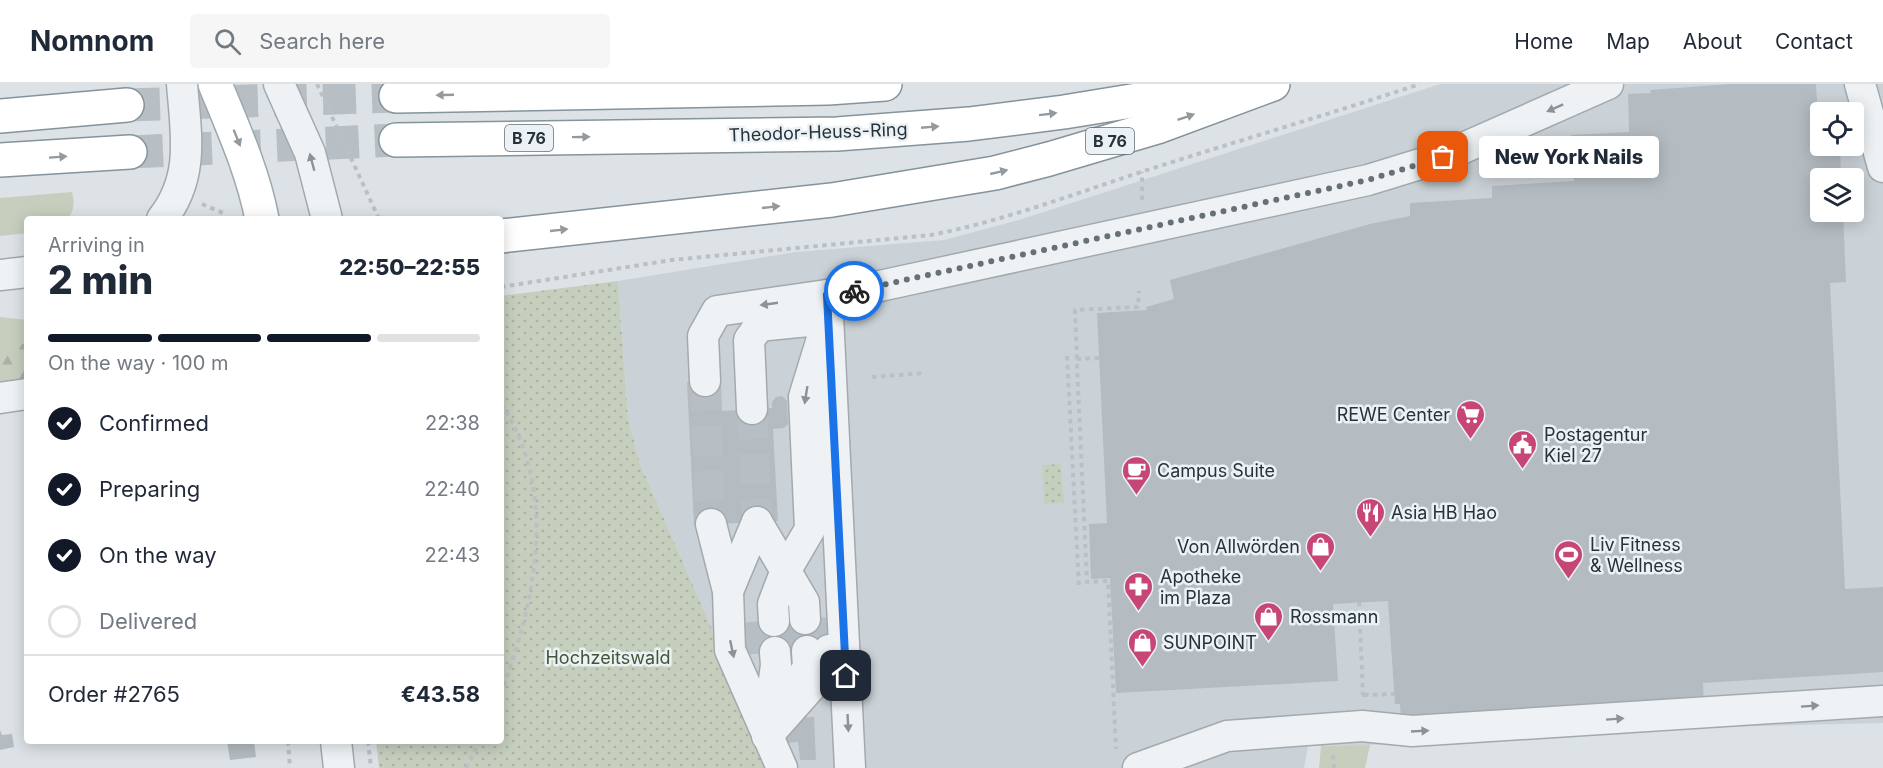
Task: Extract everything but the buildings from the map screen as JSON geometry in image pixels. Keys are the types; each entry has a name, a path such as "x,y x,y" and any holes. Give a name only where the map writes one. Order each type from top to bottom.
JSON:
{"main road":[{"path":"215,84 246,160 261,216"},
{"path":"396,96 828,88 885,84"},
{"name":"Theodor-Heuss-Ring","path":"396,140 837,134 969,124 1064,112 1236,84"},
{"name":"B 76","path":"504,236 832,200 995,173 1156,127 1273,84"},
{"path":"0,116 127,105"},
{"path":"0,160 130,152"}],"street":[{"path":"164,216 177,195 186,168 187,144 182,84"},
{"path":"279,84 310,153 326,216"},
{"path":"752,409 749,340 759,326 828,307 866,290 1368,180 1443,157 1608,84"},
{"path":"1860,84 1883,167"},
{"path":"0,274 24,272"},
{"path":"705,381 703,336 717,311 828,307"},
{"path":"764,621 786,570 810,529 804,397 828,307"},
{"path":"828,307 850,768"},
{"path":"0,398 24,394"},
{"path":"728,591 757,522 804,602 816,618"},
{"path":"711,524 728,591 730,650 782,768"},
{"path":"767,736 830,665 818,650"},
{"path":"766,653 767,736"},
{"path":"1138,768 1227,736 1362,726 1412,731 1883,701"},
{"path":"336,744 339,768"}],"path":[{"path":"317,84 378,216"},
{"path":"1142,172 1142,205"},
{"path":"1116,747 1108,581 1087,582 1075,310 1138,307 1139,291"},
{"path":"1067,356 1079,587"},
{"path":"1077,359 1099,358"},
{"path":"872,376 926,373"},
{"path":"504,409 514,424 524,448 533,483 537,518 531,594 504,683"},
{"path":"1359,602 1363,695"},
{"path":"1352,696 1394,694"},
{"path":"288,744 290,768"},
{"path":"368,744 371,768"},
{"path":"466,768 478,744"}],"shaded area":[{"path":"1440,84 1883,84 1883,723 1715,727 1370,745 1308,746 1304,768 773,768 640,464 628,418 618,281 796,252 944,240 1019,220"}],"green space":[{"path":"72,192 72,213 70,216 24,216 24,233 0,236 0,198"},
{"name":"Hochzeitswald","path":"618,281 628,418 640,464 773,768 379,768 376,744 504,744 504,296"},
{"path":"0,317 24,320 24,344 0,344"},
{"path":"0,344 24,344 24,380 0,382"},
{"path":"1061,464 1064,503 1044,504 1042,465"},
{"path":"1370,745 1365,768 1319,768 1321,746"}],"tunnel":[{"path":"127,105 396,96"},
{"path":"130,152 396,140"},
{"path":"705,381 711,524"},
{"path":"752,409 757,522"},
{"path":"827,618 829,650"},
{"path":"754,622 756,654"}],"way so far":[{"path":"854,291 1368,180 1443,157"}],"place":[{"name":"New York Nails","path":"1443,157"},
{"name":"REWE Center","path":"1471,440"},
{"name":"Postagentur Kiel 27","path":"1523,470"},
{"name":"Campus Suite","path":"1136,496"},
{"name":"Asia HB Hao","path":"1370,538"},
{"name":"Von Allwörden","path":"1321,572"},
{"name":"Liv Fitness & Wellness","path":"1569,580"},
{"name":"Apotheke im Plaza","path":"1139,612"},
{"name":"Rossmann","path":"1269,642"},
{"name":"SUNPOINT","path":"1142,668"}],"route":[{"path":"846,676 827,295 854,291"}]}
